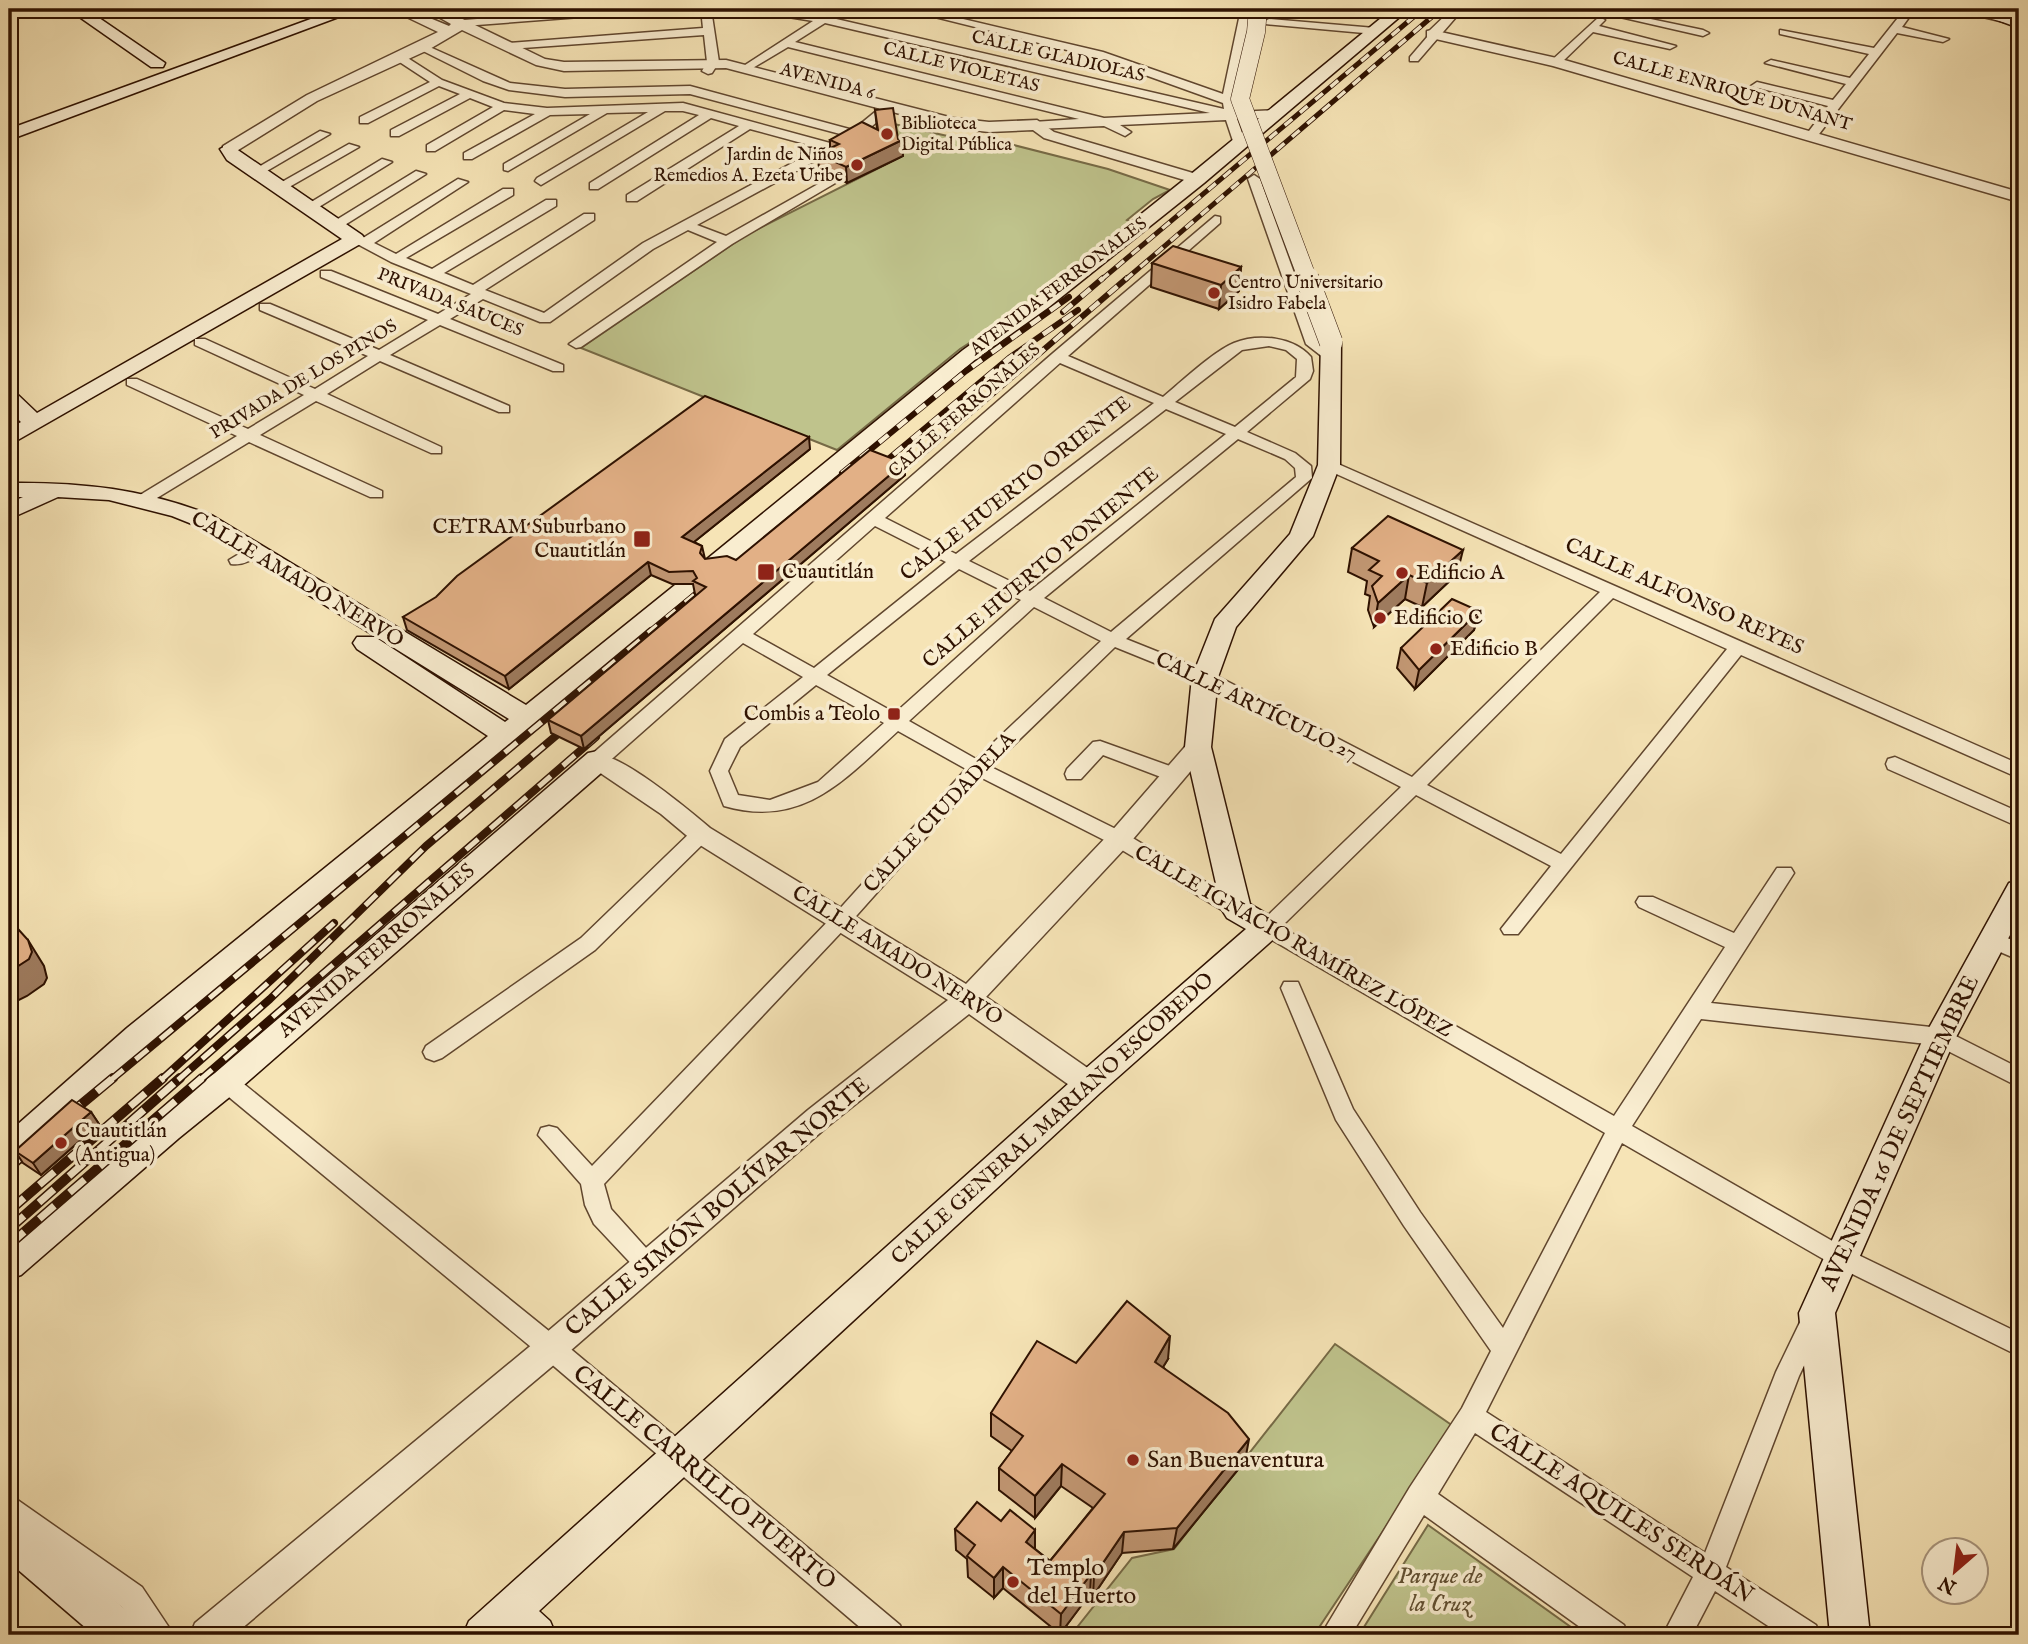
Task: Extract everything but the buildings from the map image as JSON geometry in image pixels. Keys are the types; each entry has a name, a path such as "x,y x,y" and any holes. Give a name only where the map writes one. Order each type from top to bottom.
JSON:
{"main road":[{"path":"76,9 153,64 154,73 176,72"},
{"path":"9,118 305,9"},
{"path":"9,135 352,9"},
{"name":"AVENIDA FERRONALES","path":"716,564 970,355 1042,303 1197,179 1246,128 1401,9"},
{"path":"1237,910 1198,747 1205,677 1224,625 1301,536 1329,465 1330,349 1246,128 1240,99 1240,84 1258,30 1255,12"},
{"path":"9,438 359,241 233,156 229,149"},
{"path":"9,399 35,423"},
{"path":"9,512 21,501 60,488"},
{"name":"CALLE AMADO NERVO","path":"9,490 60,488 146,498 205,521 245,555"},
{"name":"CALLE AMADO NERVO","path":"21,501 85,501 149,512 245,555 516,727"},
{"path":"9,1152 138,1037 684,590"},
{"name":"AVENIDA FERRONALES","path":"9,1264 167,1128 226,1082 598,760"},
{"name":"AVENIDA 16 DE SEPTIEMBRE","path":"1850,1635 1817,1313 1940,1037 1991,939 2015,906"},
{"name":"CALLE IGNACIO RAMÍREZ LÓPEZ","path":"1237,910 1267,928"},
{"name":"CALLE GENERAL MARIANO ESCOBEDO","path":"509,1627 679,1458 1089,1084 1267,928"},
{"path":"9,1537 40,1560 125,1635"}],"street":[{"name":"AVENIDA 6","path":"397,9 542,75 710,67 746,69 971,137 1108,123 1246,128"},
{"name":"AVENIDA 6","path":"431,9 541,62 560,67 619,70"},
{"path":"229,149 312,98 422,47 464,23 646,9"},
{"path":"706,9 710,67"},
{"name":"CALLE GLADIOLAS","path":"757,9 824,19 1054,69 1246,128"},
{"path":"746,69 840,9"},
{"path":"908,9 1073,53 1119,60 1227,100 1246,128"},
{"path":"1231,9 1375,31"},
{"path":"1414,59 1458,9"},
{"path":"1812,135 1910,9"},
{"path":"1955,9 2002,14"},
{"path":"1556,62 1608,10 1703,33"},
{"path":"1227,100 1229,80 1247,20 1255,12"},
{"path":"1591,28 1670,46"},
{"path":"1894,29 1943,39"},
{"path":"509,46 709,31"},
{"path":"1784,32 1876,52"},
{"name":"CALLE ENRIQUE DUNANT","path":"1434,35 1556,62 2019,197"},
{"name":"CALLE VIOLETAS","path":"786,43 1108,123 1125,132"},
{"path":"422,47 487,79 536,91 696,91 855,134"},
{"path":"399,57 438,82 502,106 547,112 683,107 832,147"},
{"path":"1771,63 1853,82"},
{"name":"AVENIDA 6","path":"710,67 884,111"},
{"path":"364,120 438,82"},
{"path":"1757,86 1835,104"},
{"path":"520,109 536,91"},
{"path":"630,93 631,108"},
{"path":"396,133 467,95"},
{"path":"431,148 502,106"},
{"path":"541,181 665,106"},
{"path":"359,241 540,319 554,316 648,246 855,134 884,111"},
{"path":"468,156 547,112"},
{"path":"508,167 603,112"},
{"path":"594,186 709,114"},
{"path":"632,198 748,125"},
{"name":"AVENIDA 6","path":"1043,130 1125,132 1246,128"},
{"path":"1043,130 1197,179"},
{"path":"256,172 324,134"},
{"path":"279,187 354,147"},
{"path":"309,207 386,162"},
{"path":"335,225 420,174"},
{"path":"1254,179 1314,344 1330,349"},
{"path":"576,344 727,241 831,182"},
{"path":"359,241 462,183"},
{"path":"396,259 508,192"},
{"path":"433,274 551,203"},
{"name":"PRIVADA DE LOS PINOS","path":"146,498 440,319 589,217"},
{"name":"CALLE FERRONALES","path":"743,635 872,518 1215,220"},
{"path":"687,225 727,241"},
{"name":"PRIVADA SAUCES","path":"326,274 558,368"},
{"path":"265,307 504,409"},
{"path":"200,342 436,450"},
{"name":"CALLE HUERTO ORIENTE","path":"731,801 719,771 732,743 958,561 1238,346 1269,342 1291,347"},
{"name":"CALLE HUERTO PONIENTE","path":"731,801 771,807 825,787 1033,598 1303,379 1306,371 1304,357 1291,347"},
{"path":"1057,357 1238,433"},
{"path":"132,382 376,494"},
{"name":"CALLE CIUDADELA","path":"592,1181 842,919 978,768 1113,640 1304,478 1303,467 1290,456 1238,433"},
{"name":"CALLE ALFONSO REYES","path":"1329,465 2019,771"},
{"name":"CALLE ARTÍCULO 27","path":"872,518 1113,640 1205,677 1564,864"},
{"name":"CALLE GENERAL MARIANO ESCOBEDO","path":"1267,928 1524,680 1611,590"},
{"name":"CALLE IGNACIO RAMÍREZ LÓPEZ","path":"743,635 978,768 1119,839 1237,910"},
{"name":"AVENIDA FERRONALES","path":"598,760 743,635"},
{"path":"1511,929 1739,646"},
{"path":"1074,774 1100,747 1174,775"},
{"name":"CALLE SIMÓN BOLÍVAR NORTE","path":"207,1635 551,1349 818,1118 968,999 1119,839 1198,747"},
{"name":"CALLE AMADO NERVO","path":"598,760 670,808 701,834 968,999 1089,1084"},
{"path":"1895,764 2019,820"},
{"path":"434,1052 588,944 701,834"},
{"path":"1335,1635 1471,1416 1618,1129 1698,1010 1784,873"},
{"path":"1646,902 1739,944"},
{"name":"CALLE IGNACIO RAMÍREZ LÓPEZ","path":"1267,928 1840,1257 2019,1345"},
{"path":"1991,939 2019,952"},
{"path":"1290,988 1344,1113 1412,1219 1504,1349"},
{"path":"1698,1010 1940,1037 2019,1078"},
{"name":"CALLE CARRILLO PUERTO","path":"226,1082 551,1349 890,1635"},
{"path":"549,1135 592,1181 591,1196 596,1209 648,1266"},
{"path":"1676,1635 1711,1571 1788,1372 1817,1313"},
{"name":"CALLE AQUILES SERDÁN","path":"1471,1416 1806,1635"},
{"path":"1419,1496 1614,1635"},
{"path":"9,1507 132,1597 160,1635"}],"green space":[{"path":"894,124 952,137 994,140 1108,169 1170,190 1153,199 1127,220 1131,222 1024,308 960,349 837,450 581,348 746,235 901,157"},
{"path":"1335,1344 1453,1426 1314,1635 1071,1635 1132,1558 1174,1549"},
{"name":"Parque de la Cruz","path":"1428,1525 1582,1635 1359,1635"}],"railway":[{"path":"1101,280 1423,9"},
{"path":"1125,280 1441,9"},
{"path":"1063,312 1103,278"},
{"path":"890,482 1127,278"},
{"path":"842,473 966,371 1069,297"},
{"path":"875,470 1009,358 1078,310"},
{"path":"648,633 710,582"},
{"path":"111,1080 651,631"},
{"path":"178,1080 270,999 426,846 571,723"},
{"path":"200,1080 596,737"},
{"path":"161,1080 334,923"},
{"path":"66,1117 113,1078"},
{"path":"9,1211 163,1078"},
{"path":"9,1229 180,1078"},
{"path":"9,1245 202,1078"},
{"path":"9,1168 35,1144"}],"place":[{"name":"Biblioteca Digital Pública","path":"887,134"},
{"name":"Jardin de Niños Remedios A. Ezeta Uribe","path":"857,165"},
{"name":"Centro Universitario Isidro Fabela","path":"1214,293"},
{"name":"CETRAM Suburbano Cuautitlán","path":"642,539"},
{"name":"Cuautitlán","path":"766,572"},
{"name":"Edificio A","path":"1402,573"},
{"name":"Edificio C","path":"1380,618"},
{"name":"Edificio B","path":"1436,649"},
{"name":"Combis a Teolo","path":"894,714"},
{"name":"Cuautitlán (Antigua)","path":"61,1143"},
{"name":"San Buenaventura","path":"1133,1460"},
{"name":"Templo del Huerto","path":"1013,1582"}]}
